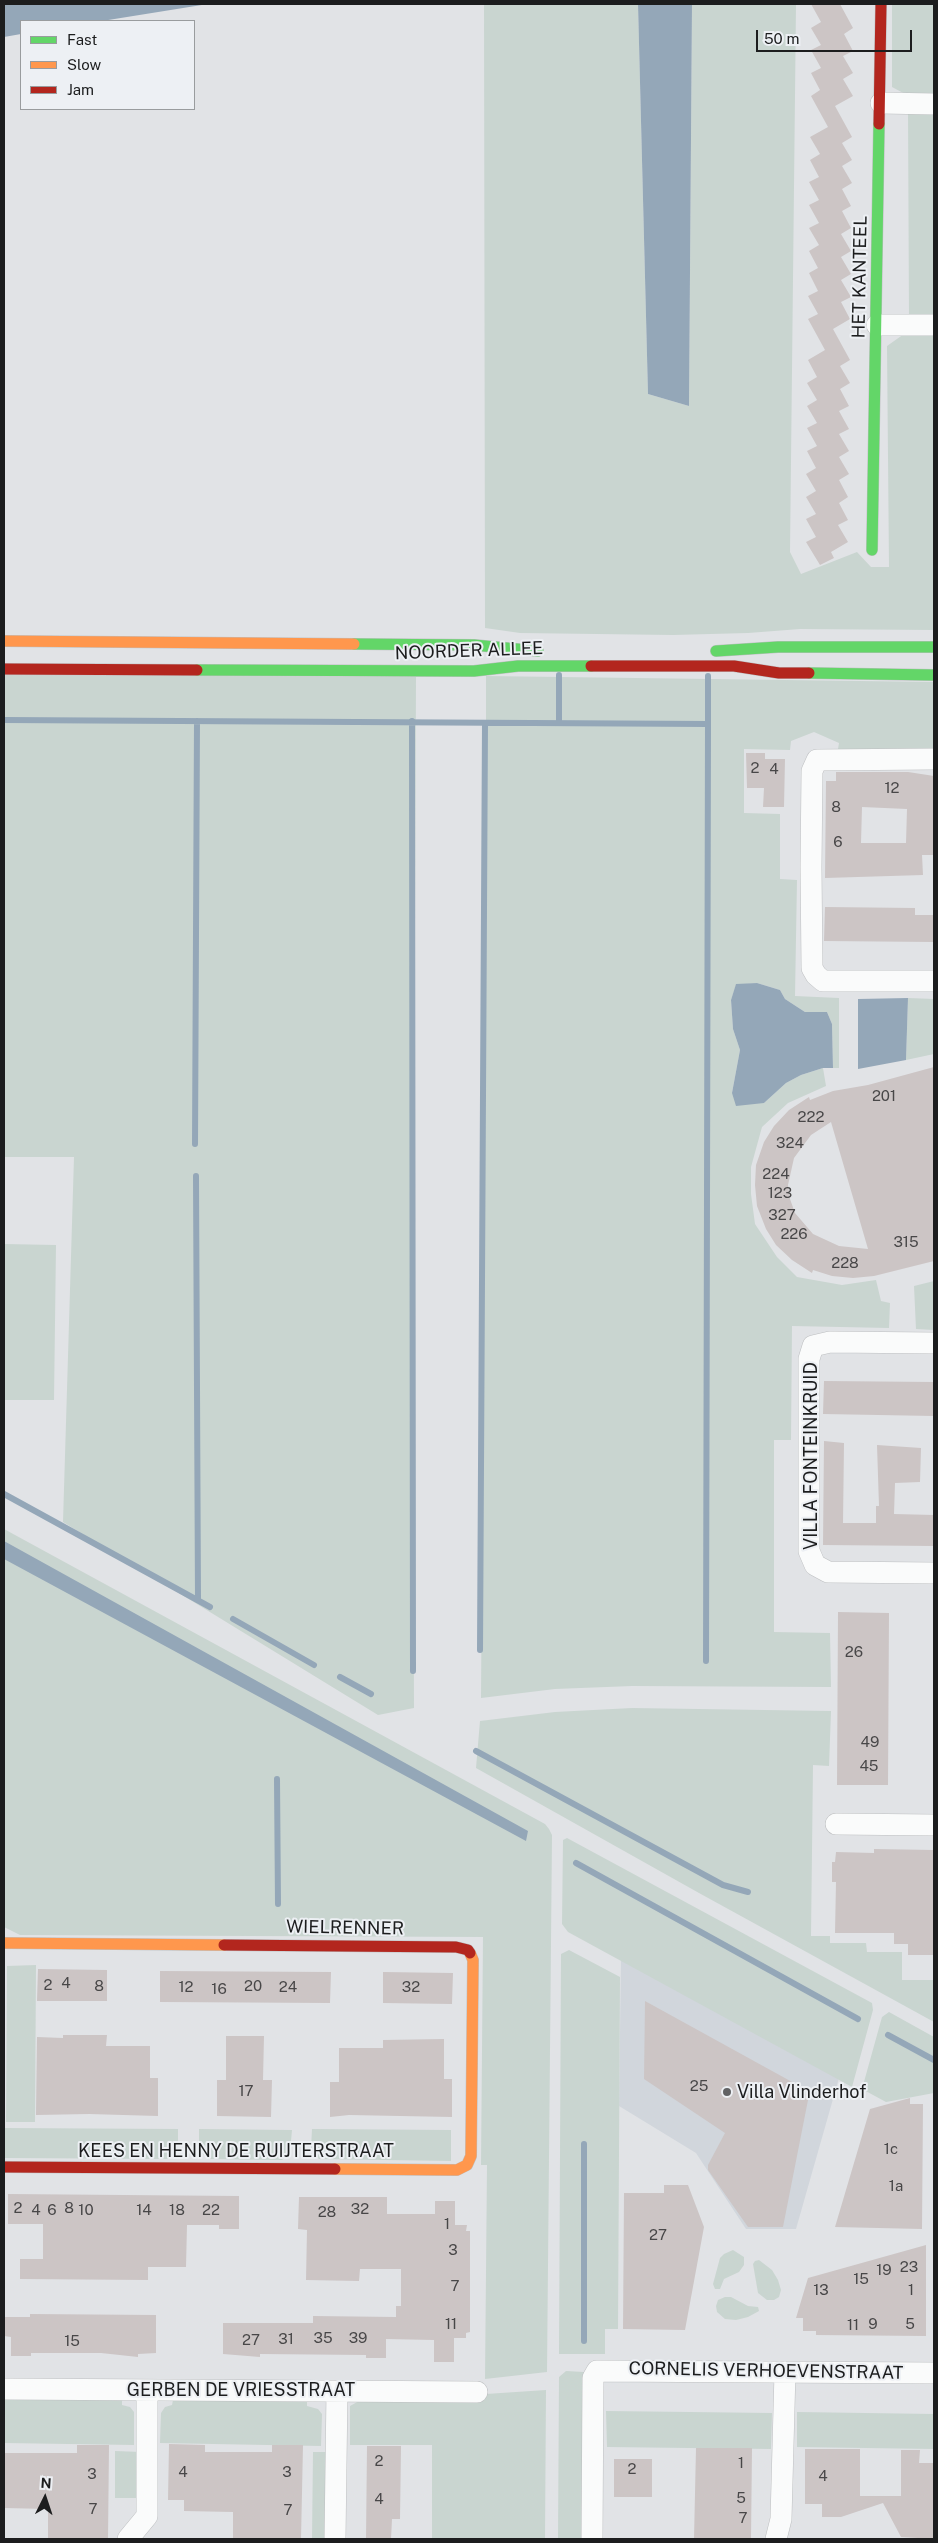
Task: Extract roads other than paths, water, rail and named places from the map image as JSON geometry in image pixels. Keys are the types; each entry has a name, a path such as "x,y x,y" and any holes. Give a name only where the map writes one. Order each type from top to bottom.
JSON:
{"street":[{"name":"HET KANTEEL","path":"872,550 881,4"},
{"path":"880,103 934,104"},
{"path":"877,325 934,325"},
{"name":"NOORDER ALLEE","path":"4,642 474,645 523,651 552,651"},
{"path":"706,651 735,652 778,647 934,647"},
{"name":"NOORDER ALLEE","path":"4,669 474,671 518,666 734,666 779,673 934,674"},
{"path":"934,759 830,758 817,760 812,771 811,861 812,968 816,975 823,981 934,981"},
{"name":"VILLA FONTEINKRUID","path":"934,1343 830,1342 813,1346 809,1359 809,1550 815,1565 828,1572 934,1573"},
{"path":"836,1824 934,1825"},
{"name":"WIELRENNER","path":"4,1943 456,1947 468,1950 473,1960 471,2156 467,2165"},
{"name":"KEES EN HENNY DE RUIJTERSTRAAT","path":"4,2167 457,2170 467,2165"},
{"name":"CORNELIS VERHOEVENSTRAAT","path":"592,2539 593,2378 598,2371 934,2372"},
{"path":"776,2539 782,2519 785,2372"},
{"name":"GERBEN DE VRIESSTRAAT","path":"4,2388 477,2392"},
{"path":"128,2539 146,2516 147,2390"},
{"path":"335,2539 337,2391"}],"water":[{"path":"4,4 208,4 108,20 20,20 20,34 4,37"},
{"path":"638,4 692,4 689,406 648,394"},
{"path":"757,983 780,990 785,999 805,1012 827,1012 832,1024 833,1068 823,1068 801,1075 786,1083 764,1103 736,1106 732,1093 740,1050 733,1029 731,1000 736,984"},
{"path":"908,998 906,1060 858,1069 858,999"},
{"path":"4,1541 528,1831 526,1841 4,1559"}],"waterway":[{"path":"559,675 559,723"},
{"path":"708,676 708,724"},
{"path":"4,720 708,724 706,1661"},
{"path":"195,1144 197,721"},
{"path":"412,721 413,1671"},
{"path":"480,1650 485,723"},
{"path":"196,1176 198,1600"},
{"path":"4,1494 210,1607"},
{"path":"233,1619 314,1665"},
{"path":"340,1677 371,1694"},
{"path":"476,1751 723,1885 748,1892"},
{"path":"277,1779 278,1904"},
{"path":"576,1863 858,2019"},
{"path":"888,2035 934,2060"},
{"path":"584,2144 584,2341"}],"place":[{"name":"Villa Vlinderhof","path":"727,2092"}]}
